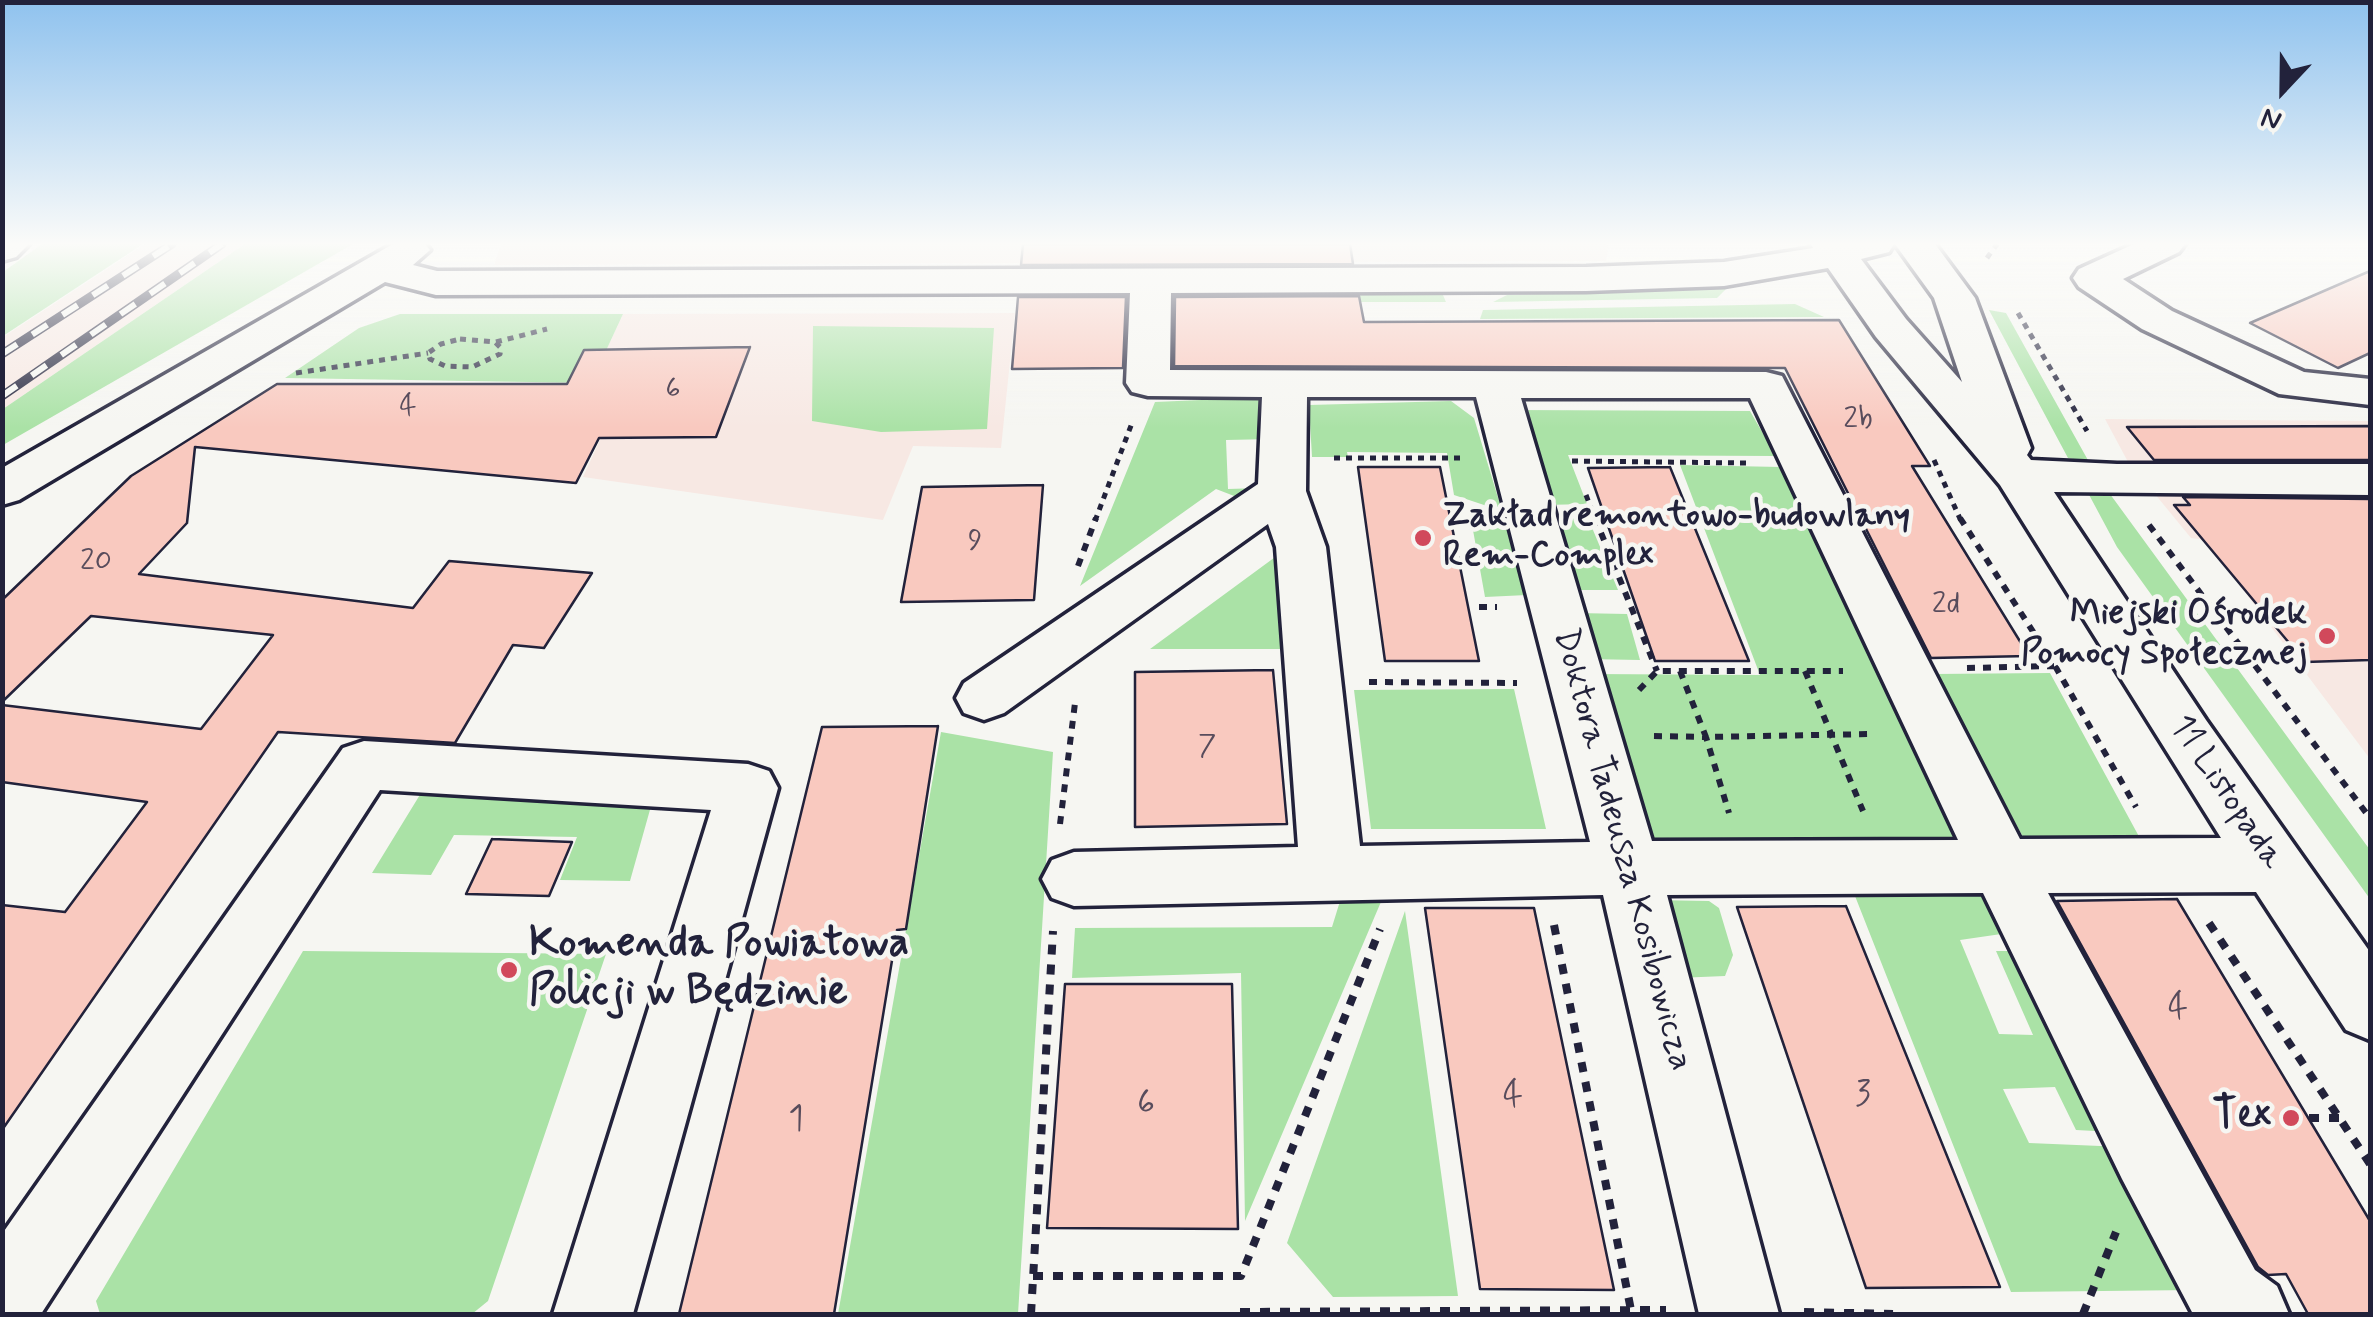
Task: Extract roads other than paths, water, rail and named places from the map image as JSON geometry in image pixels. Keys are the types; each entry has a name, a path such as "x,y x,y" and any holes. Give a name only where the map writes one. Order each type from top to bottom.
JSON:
{"street":[{"path":"2,488 315,305"},
{"path":"1140,305 1148,382 1766,386 2002,866 2148,1152 2227,1298 2248,1314"},
{"name":"11 Listopada","path":"1879,305 1891,328 2018,475 2370,1008"},
{"name":"11 Listopada","path":"1957,305 2018,475"},
{"path":"2135,305 2157,320 2295,385 2370,392"},
{"path":"1285,384 1283,474 1300,548 1332,874"},
{"name":"Doktora Tadeusza Kosibowicza","path":"1496,387 1544,459 1585,710 1739,1312"},
{"path":"984,698 1283,474"},
{"path":"2018,475 2117,480 2370,480"},
{"path":"2,1303 364,765 748,788 593,1314"},
{"path":"1062,876 2273,865"}],"railway":[{"path":"2,354 77,305"},
{"path":"2,396 133,305"}],"place":[{"name":"Zakład remontowo-budowlany Rem-Complex","path":"1423,538"},
{"name":"Miejski Ośrodek Pomocy Społecznej","path":"2327,636"},
{"name":"Komenda Powiatowa Policji w Będzinie","path":"509,970"},
{"name":"Tex","path":"2291,1118"}]}
